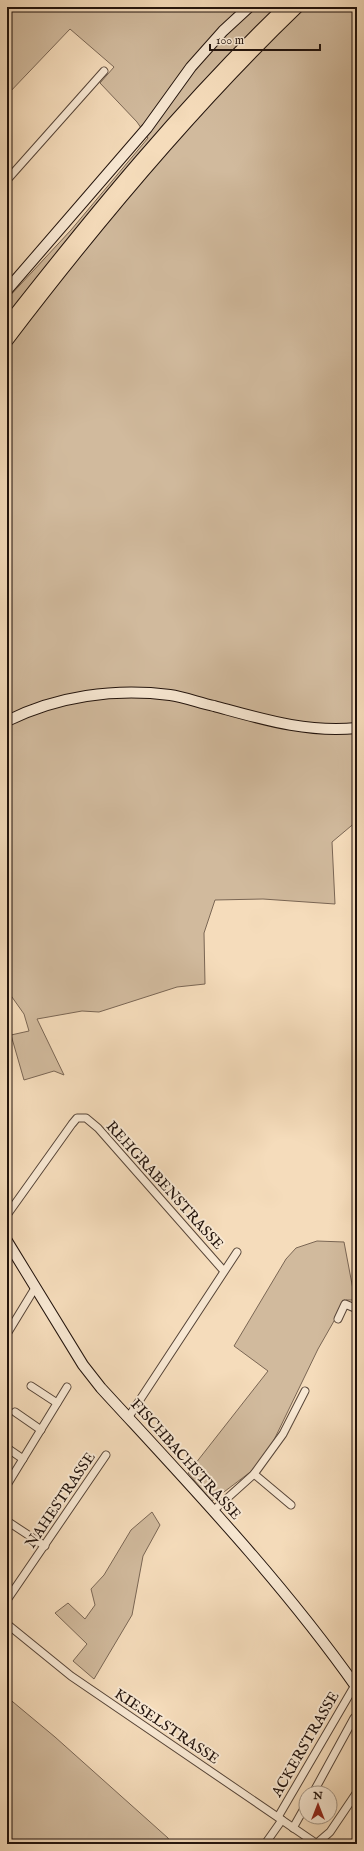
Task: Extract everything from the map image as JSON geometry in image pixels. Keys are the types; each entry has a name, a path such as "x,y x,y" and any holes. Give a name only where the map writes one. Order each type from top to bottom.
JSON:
{"highway":[{"path":"7,325 154,144 234,57 285,7"},
{"path":"7,340 123,195 201,105 297,7"}],"street":[{"path":"7,290 147,128 191,67 223,31 249,7"},
{"path":"7,180 104,71"},
{"path":"7,721 49,703 92,695 132,693 171,695 293,727 338,730 357,728"},
{"name":"REHGRABENSTRASSE","path":"7,1215 72,1124 77,1118 86,1118 98,1128 223,1270"},
{"name":"FISCHBACHSTRASSE","path":"7,1241 82,1365 128,1418 286,1592 356,1686"},
{"name":"REHGRABENSTRASSE","path":"128,1418 223,1270 237,1252"},
{"path":"7,1334 35,1288"},
{"path":"338,1319 345,1304 357,1309"},
{"path":"31,1386 57,1403"},
{"path":"7,1485 67,1387"},
{"path":"213,1511 254,1474 283,1434 305,1391"},
{"path":"15,1412 41,1430"},
{"path":"7,1448 23,1460"},
{"name":"NAHESTRASSE","path":"7,1600 106,1455"},
{"path":"254,1474 291,1505"},
{"path":"7,1521 45,1546"},
{"name":"KIESELSTRASSE","path":"7,1624 71,1676 316,1844"},
{"name":"ACKERSTRASSE","path":"265,1844 356,1686"},
{"path":"317,1785 357,1715"},
{"path":"316,1844 330,1832 357,1792"},
{"path":"293,1828 298,1819"}],"shaded area":[{"path":"7,7 357,7 357,821 332,842 335,904 263,899 215,900 204,933 205,984 177,987 99,1012 82,1011 37,1019 64,1075 54,1071 24,1080 11,1035 29,1031 24,1014 7,990 7,299 71,230 148,138 137,122 100,83 114,67 70,29 7,95"},
{"path":"317,1241 344,1242 355,1300 346,1300 318,1349 273,1442 253,1470 212,1501 188,1473 268,1371 234,1346 286,1259 296,1248"},
{"path":"152,1512 160,1525 143,1556 132,1615 94,1679 73,1661 87,1644 55,1613 68,1603 85,1619 95,1605 91,1589 104,1575 131,1530"},
{"path":"7,1697 55,1737 168,1838 171,1844 7,1844"}]}
